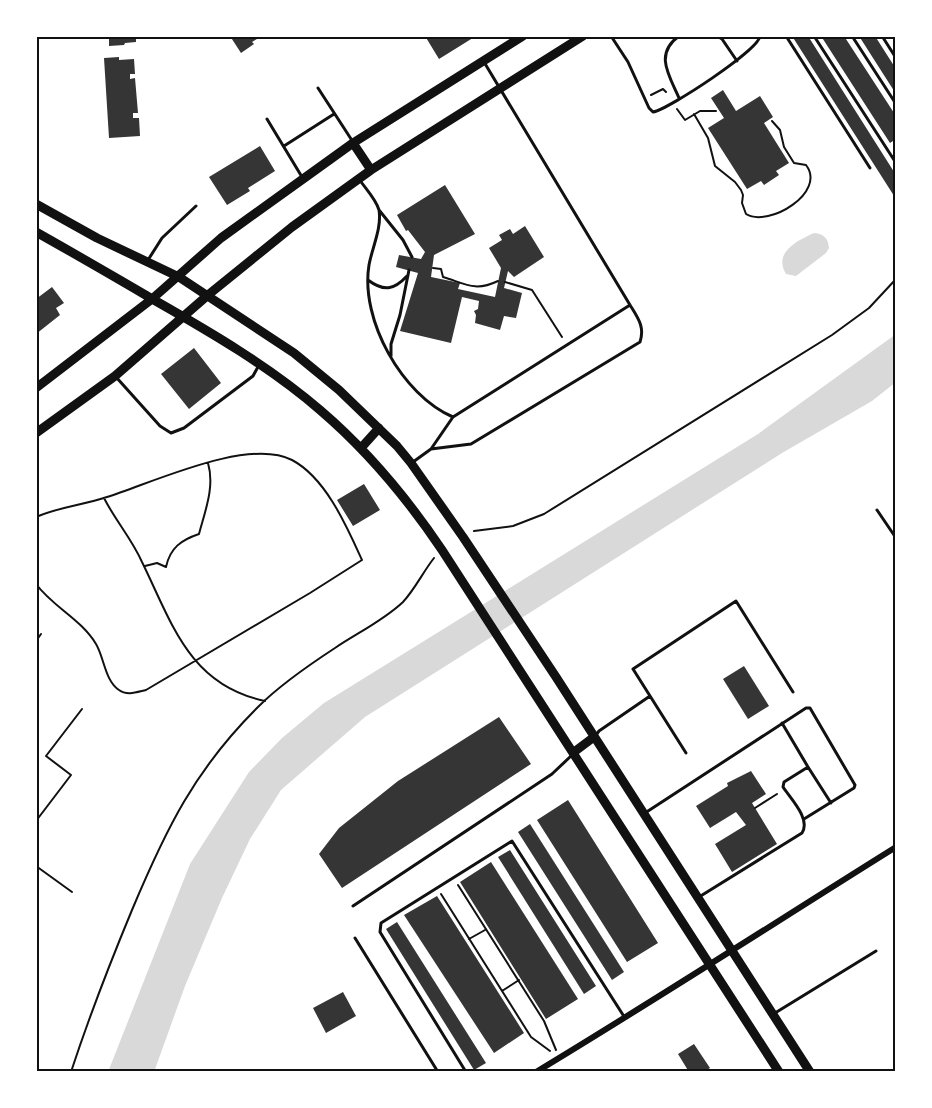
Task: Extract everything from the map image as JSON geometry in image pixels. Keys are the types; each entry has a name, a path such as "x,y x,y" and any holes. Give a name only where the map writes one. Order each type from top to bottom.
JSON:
{"main road":[{"path":"36,388 152,299 221,238 353,143 523,36"},
{"path":"36,433 115,376 208,295 292,227 370,170 583,36"},
{"path":"353,143 370,170"},
{"path":"36,204 98,238 179,277 294,353 339,390 411,463 556,677 810,1072"},
{"path":"36,232 184,317 260,364 321,411 361,448 405,496 574,752 778,1072"},
{"path":"361,448 379,428"},
{"path":"574,752 594,737"}],"street":[{"path":"536,1072 709,966 896,847"}],"lane":[{"path":"611,36 628,62 650,110 657,111 737,60 758,43 760,36"},
{"path":"679,98 666,68 665,58 666,49 680,36"},
{"path":"717,36 722,39 737,60"},
{"path":"786,36 870,168"},
{"path":"814,36 896,163"},
{"path":"852,36 896,104"},
{"path":"882,36 896,58"},
{"path":"431,449 471,444 640,342 643,334 641,323 483,60"},
{"path":"318,88 353,143"},
{"path":"284,146 334,114"},
{"path":"267,118 303,179"},
{"path":"893,159 896,153"},
{"path":"359,178 379,210 403,240 412,257"},
{"path":"147,261 162,238 196,206"},
{"path":"379,210 368,280 374,322 404,378 441,411 453,417"},
{"path":"392,358 391,344 400,315 409,270"},
{"path":"368,280 380,288 387,288 395,286 407,276"},
{"path":"411,463 431,449 453,417 630,305"},
{"path":"115,376 160,426 171,433 184,428 253,376 260,364"},
{"path":"877,510 896,538"},
{"path":"686,753 633,669 736,601 793,692"},
{"path":"594,737 599,730 650,696"},
{"path":"644,814 782,723 806,708 810,708 855,785 854,788 804,819"},
{"path":"782,723 831,803"},
{"path":"352,906 552,774 574,752"},
{"path":"698,898 802,833 805,829 804,819 785,790 784,782 808,767"},
{"path":"466,1072 380,932 381,923 512,841 625,1018"},
{"path":"355,938 438,1072"},
{"path":"774,1014 876,951"}],"path":[{"path":"648,92 653,95 663,89 685,120 700,111 716,111"},
{"path":"694,114 708,138 716,166 741,190 742,206 746,214 757,218 774,214 794,204 812,181 811,172 806,165 794,163 784,147 780,130 772,121"},
{"path":"433,268 441,269 443,277 478,288 498,281"},
{"path":"470,533 513,526 544,514 832,335 869,308 896,279"},
{"path":"505,282 532,290 567,345"},
{"path":"36,517 67,506 104,498 208,463 252,455 279,456 290,459 312,475 346,527 362,560 146,690 129,694 118,690 111,681 97,645 87,631 45,597 36,584"},
{"path":"145,567 157,563 166,567 174,547 199,534 211,488 208,463"},
{"path":"104,498 145,567 174,631 196,661 223,685 249,697 265,701"},
{"path":"36,522 38,539 36,542"},
{"path":"71,1072 86,1026 123,932 164,836 183,800 213,756 265,701 334,648 402,603 442,555"},
{"path":"36,641 41,634"},
{"path":"36,821 71,775 46,756 82,710"},
{"path":"755,808 785,790"},
{"path":"36,866 72,892"},
{"path":"453,878 547,1025 560,1058"},
{"path":"437,888 531,1037 560,1058"},
{"path":"469,939 486,929"},
{"path":"502,991 519,980"}],"shaded area":[{"path":"814,233 820,234 828,242 829,248 826,253 796,276 786,274 782,259 785,253 794,244"},
{"path":"896,334 896,382 872,401 782,453 365,717 281,790 250,839 222,898 185,986 154,1072 108,1072 190,864 249,772 282,738 324,703 758,434"}],"building":[{"path":"109,36 136,36 136,42 109,46"},
{"path":"230,36 262,36 241,53"},
{"path":"425,36 476,36 439,59"},
{"path":"792,36 808,36 896,175 896,199"},
{"path":"821,36 844,36 896,116 896,128 894,129 896,139 890,143"},
{"path":"859,36 875,36 896,69 896,94"},
{"path":"119,57 119,60 134,59 135,74 130,74 130,79 135,78 138,113 133,113 133,118 139,118 140,136 109,138 104,58"},
{"path":"723,90 736,111 760,96 773,117 764,123 789,163 776,171 779,175 764,185 761,181 747,189 708,128 724,118 711,98"},
{"path":"260,146 275,171 248,188 250,191 227,205 209,177"},
{"path":"445,185 475,234 434,255 431,277 460,283 458,289 495,297 501,268 489,248 502,240 499,235 510,229 513,234 525,226 544,257 514,277 508,271 504,288 522,293 516,318 504,316 500,330 475,323 474,311 478,309 479,301 462,297 451,343 400,331 418,273 396,267 399,255 421,259 425,252 408,230 406,231 397,215"},
{"path":"52,287 64,303 56,308 60,315 36,334 36,299"},
{"path":"194,348 221,383 189,409 161,374"},
{"path":"364,484 380,510 353,526 337,500"},
{"path":"744,666 769,706 748,719 723,679"},
{"path":"499,717 531,764 342,888 319,854 339,828 398,781"},
{"path":"751,771 766,794 752,803 777,844 732,872 715,844 746,825 736,812 710,828 696,806 728,786 727,783"},
{"path":"568,800 658,943 627,962 537,820"},
{"path":"530,824 624,972 612,980 518,832"},
{"path":"510,850 596,986 584,994 498,857"},
{"path":"491,862 578,999 546,1019 460,882"},
{"path":"437,896 524,1033 494,1053 404,915"},
{"path":"397,922 486,1063 474,1070 386,929"},
{"path":"343,992 356,1016 326,1033 313,1008"},
{"path":"694,1044 710,1068 704,1072 689,1072 678,1054"}]}
